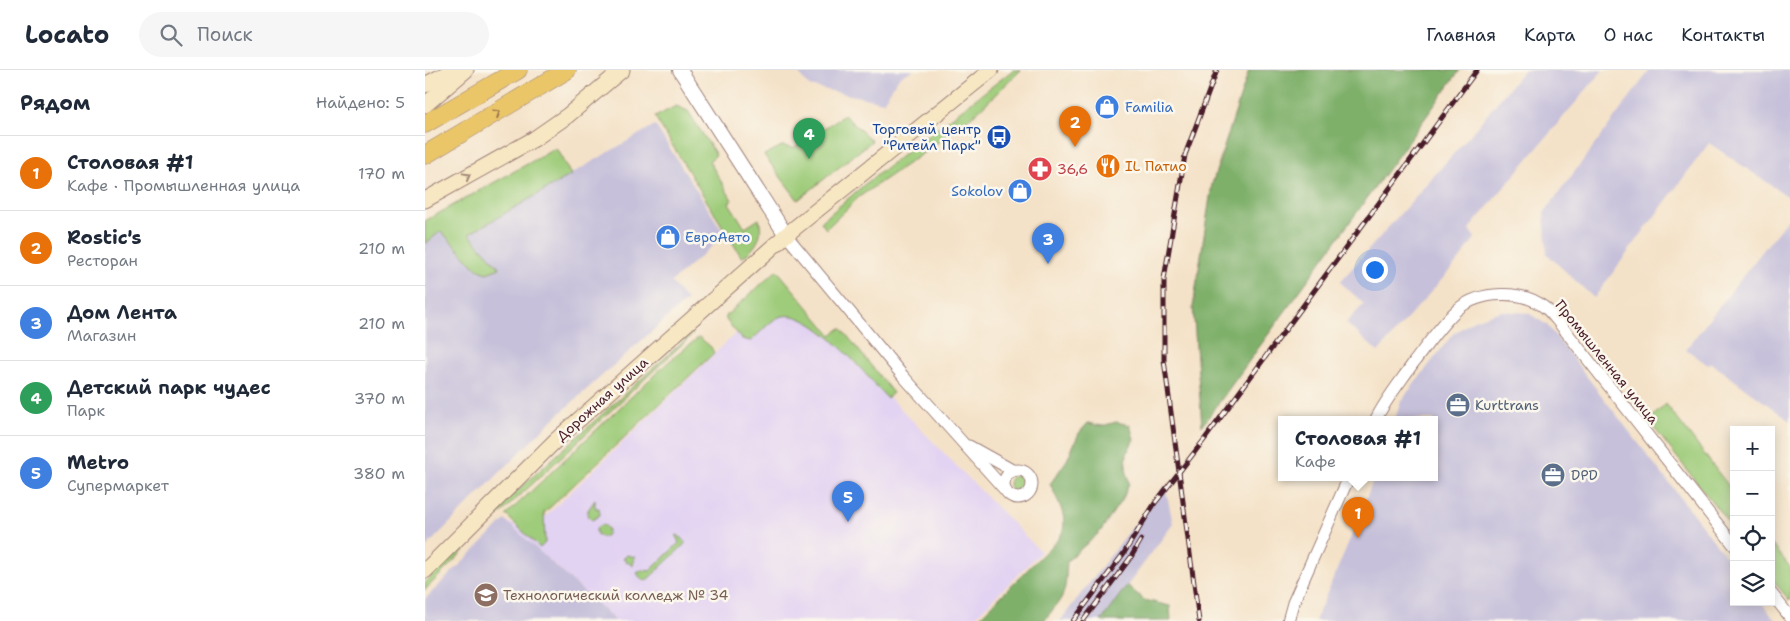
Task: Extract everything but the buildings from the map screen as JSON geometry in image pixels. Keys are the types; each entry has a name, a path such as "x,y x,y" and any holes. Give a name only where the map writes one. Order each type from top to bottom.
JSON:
{"main road":[{"path":"425,85 453,70"},
{"path":"425,105 466,70"},
{"path":"425,124 518,70"},
{"path":"425,155 567,70"},
{"path":"425,200 534,139 567,116 622,70"},
{"name":"Дорожная улица","path":"425,571 561,435 786,235 991,70"}],"street":[{"path":"680,70 786,235 903,376 961,442 1011,496 1020,498 1030,490 1031,481 1027,474 1014,471 961,442"},
{"name":"Промышленная улица","path":"1378,416 1390,395 1419,356 1459,309 1471,302 1493,296 1520,296 1533,300 1545,307 1560,324 1730,541"},
{"path":"1005,490 1006,476 1014,471"},
{"path":"1288,621 1293,603 1347,481"},
{"path":"1775,598 1790,617"}],"shaded area":[{"path":"796,70 914,70 900,76 883,102 809,86"},
{"path":"1524,70 1603,70 1469,229 1475,238 1459,260 1378,352 1346,323 1364,304 1340,282 1470,135"},
{"path":"1650,70 1790,70 1790,198 1709,143 1594,298 1547,254 1544,213"},
{"path":"655,125 725,235 671,282 687,300 549,423 425,548 425,244 441,231 477,269 499,268 469,234"},
{"path":"1790,216 1790,421 1711,363 1708,365 1686,349"},
{"path":"804,310 1041,552 971,621 616,621 505,520 528,533 757,313"},
{"path":"1501,311 1528,313 1547,325 1730,562 1730,606 1764,606 1776,621 1315,621 1359,518 1373,481 1438,481 1438,416 1396,416 1401,401 1453,334 1474,320"},
{"path":"1165,485 1173,524 1101,621 1060,621"},
{"path":"505,520 616,621 425,621 425,599"}],"green space":[{"path":"1013,70 1021,70 976,113 932,147 859,197 826,229 821,222 865,184"},
{"path":"1249,70 1460,70 1202,426 1193,307 1212,184"},
{"path":"676,106 688,111 716,155 709,161 732,200 729,203 745,228 759,219 760,236 758,241 742,258 655,117"},
{"path":"844,115 872,141 798,200 764,155 782,146 794,148"},
{"path":"556,148 571,175 469,234 500,268 487,273 477,269 441,231 425,244 425,221"},
{"path":"777,270 831,335 841,328 893,393 887,398 837,344 805,321 790,316 777,318 751,341 742,339 726,320 726,316"},
{"path":"693,334 498,516 497,509"},
{"path":"699,337 711,347 714,353 544,513 545,543 540,548 506,515 667,363"},
{"path":"1666,404 1730,488 1730,525 1651,424 1651,418"},
{"path":"1116,422 1130,425 1134,439 1127,453 1126,468 1129,483 1124,496 1100,532 1067,561 1065,588 1057,605 1044,621 976,621 1058,540 1062,533 1063,517 1050,484 1067,460 1079,433 1088,423 1102,426"},
{"path":"1018,475 1024,478 1027,484 1024,490 1018,493 1012,490 1009,484 1012,478"},
{"path":"595,500 595,508 599,508 600,515 592,520 588,516 588,510"},
{"path":"602,525 608,531 602,537 596,531"},
{"path":"472,534 478,536 425,590 425,583"},
{"path":"678,535 686,543 647,580 642,580 637,573 642,570 650,571 679,543 676,536"},
{"path":"1775,548 1790,567 1790,601 1775,583"},
{"path":"627,555 635,557 633,566 623,559"},
{"path":"1127,585 1144,600 1170,606 1171,621 1101,621"}],"railway":[{"path":"1199,621 1164,360 1164,279 1185,155 1217,70"},
{"path":"1073,621 1124,553 1155,503 1204,440 1477,70"},
{"path":"1083,621 1131,557 1141,540"}],"place":[{"name":"Familia","path":"1107,107"},
{"name":"Торговый центр \"Ритейл Парк\"","path":"999,137"},
{"name":"Rostic's","path":"1075,147"},
{"name":"Детский парк чудес","path":"809,159"},
{"name":"IL Патио","path":"1108,166"},
{"name":"36,6","path":"1040,169"},
{"name":"Sokolov","path":"1020,191"},
{"name":"ЕвроАвто","path":"668,237"},
{"name":"Дом Лента","path":"1048,264"},
{"name":"Kurttrans","path":"1458,405"},
{"name":"DPD","path":"1553,475"},
{"name":"Metro","path":"848,522"},
{"name":"Столовая #1","path":"1358,538"},
{"name":"Технологический колледж № 34","path":"486,595"}]}
